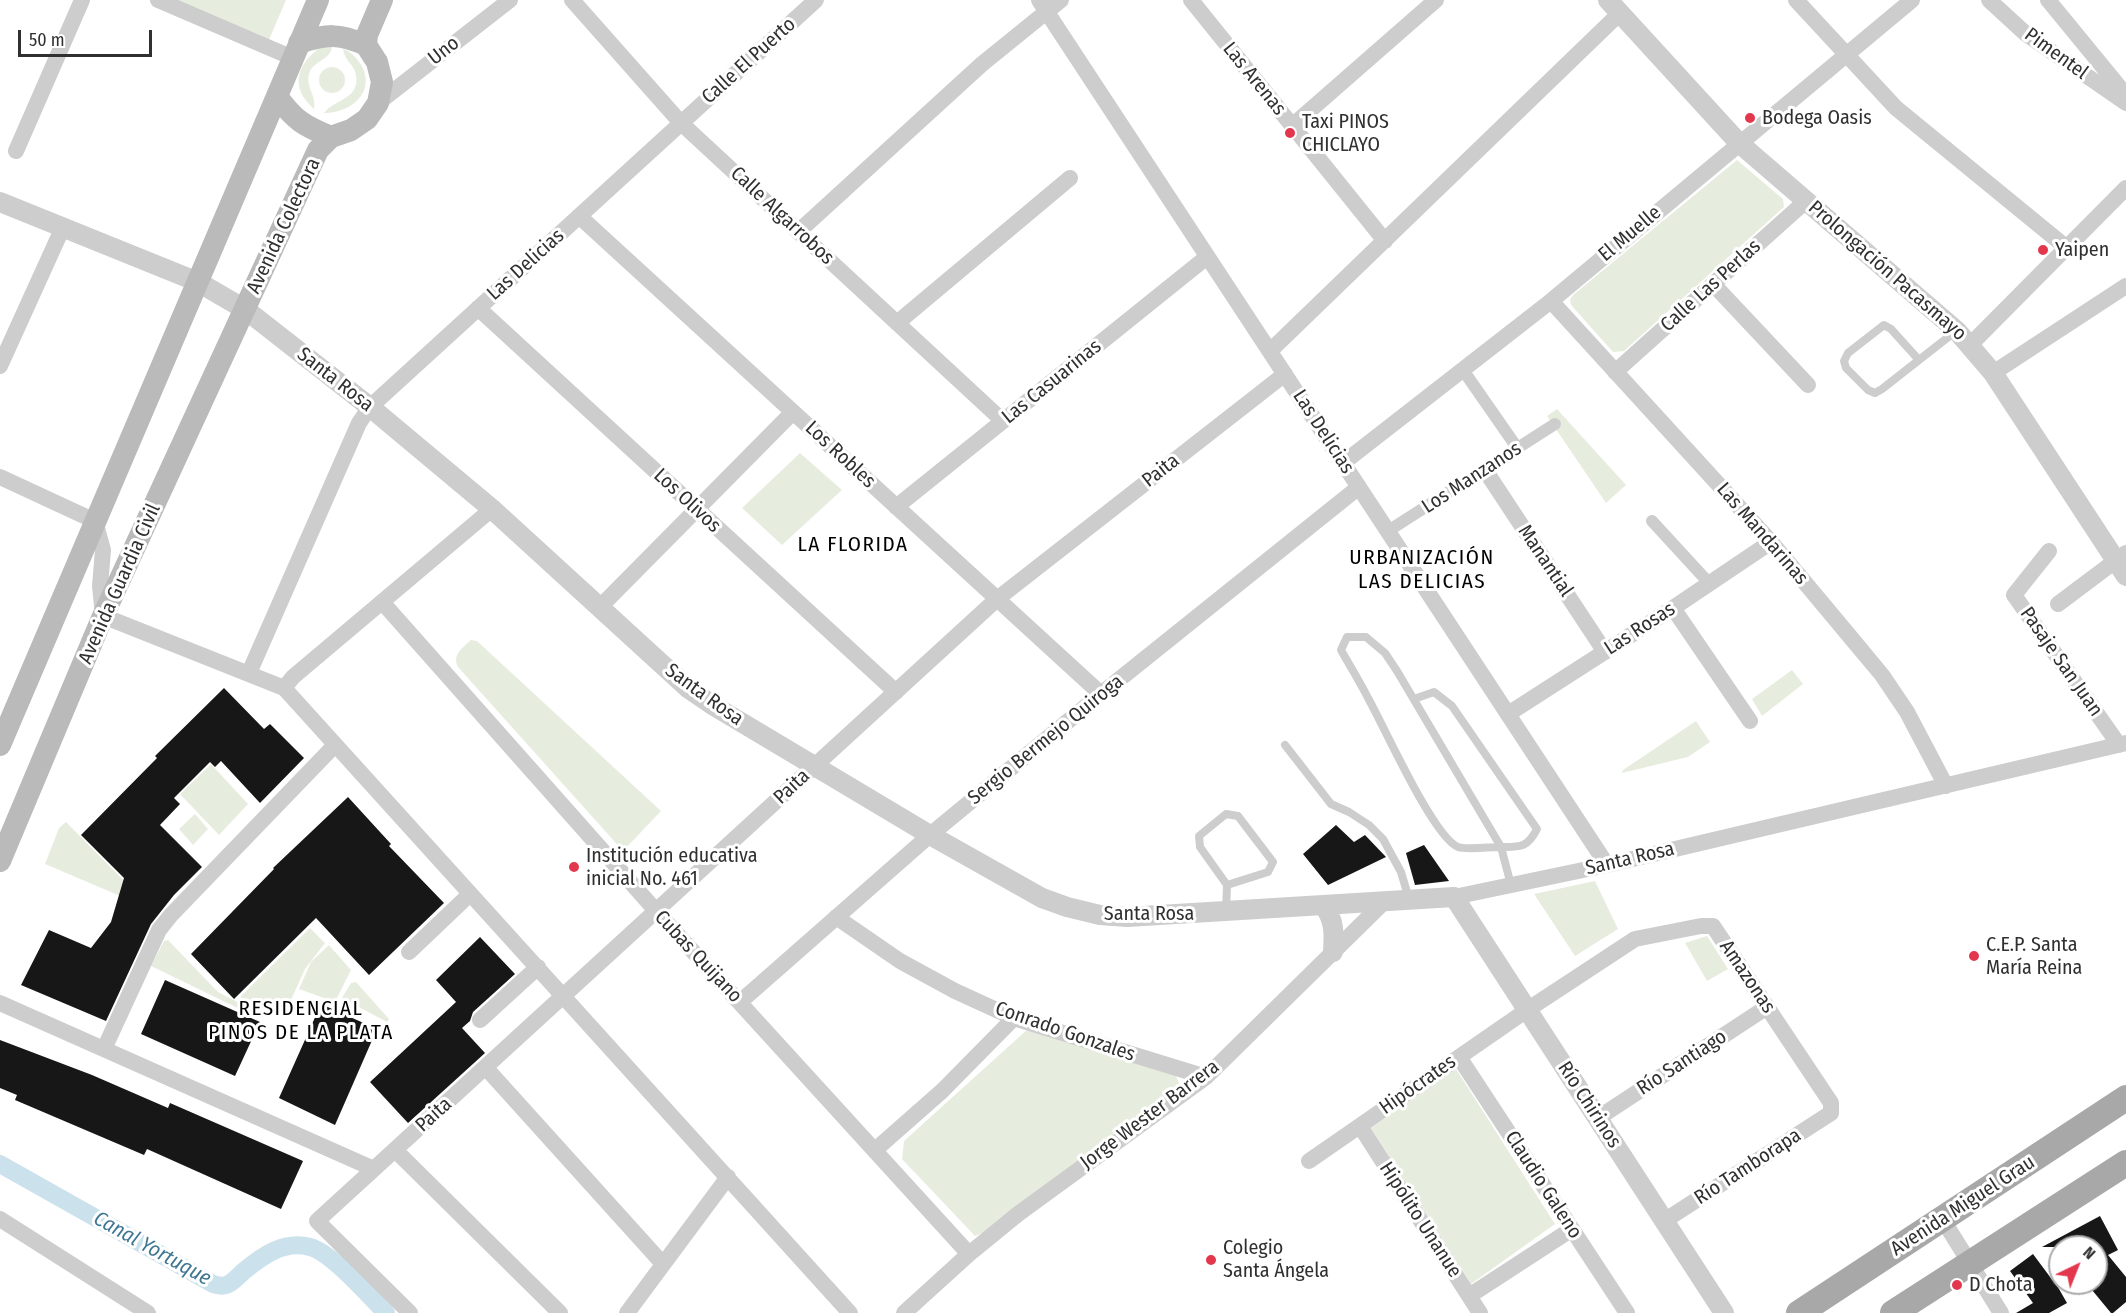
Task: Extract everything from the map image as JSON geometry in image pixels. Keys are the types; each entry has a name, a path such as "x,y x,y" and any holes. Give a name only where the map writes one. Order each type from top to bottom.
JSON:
{"main road":[{"path":"0,745 318,0"},
{"path":"366,45 367,35 382,0"},
{"path":"296,50 325,35 346,36 366,45 377,62 382,82 378,103"},
{"path":"277,96 290,115 309,128 331,137"},
{"name":"Avenida Colectora","path":"246,310 318,150 331,137 351,130 367,119 378,103"},
{"name":"Avenida Guardia Civil","path":"0,861 103,616 246,310"},
{"name":"Avenida Miguel Grau","path":"1799,1313 2126,1098"},
{"path":"1893,1313 2126,1163"}],"street":[{"path":"16,151 82,0"},
{"path":"158,0 296,50"},
{"name":"Uno","path":"378,103 510,0"},
{"name":"Calle Algarrobos","path":"572,0 681,123 1003,421"},
{"name":"Calle El Puerto","path":"681,123 816,0"},
{"name":"Las Arenas","path":"1191,0 1385,242"},
{"path":"1796,0 1896,108 2067,248"},
{"name":"El Muelle","path":"1343,463 1551,301 1912,0"},
{"name":"Pimentel","path":"1989,0 2026,34 2126,103"},
{"name":"Pimentel","path":"2048,0 2126,95"},
{"path":"1292,126 1428,2"},
{"path":"798,232 1049,3"},
{"name":"Las Delicias","path":"1049,3 1207,257 1607,865"},
{"path":"1270,351 1385,242 1614,6"},
{"name":"Prolongación Pacasmayo","path":"1614,6 1739,143 1964,338 1993,373 2123,563"},
{"name":"Las Delicias","path":"249,673 359,423 370,406 681,123"},
{"path":"897,323 1071,178"},
{"path":"1964,338 2123,196"},
{"name":"Calle Las Perlas","path":"1615,372 1807,200"},
{"name":"Santa Rosa","path":"0,202 198,282 246,310 370,406 492,509 689,689 738,721 930,835 1017,885 1042,898 1067,907 1100,915 1127,917 1454,897 1607,865 2122,744"},
{"name":"Los Robles","path":"579,216 1101,694"},
{"path":"0,366 63,227"},
{"name":"Las Casuarinas","path":"896,507 1207,257"},
{"path":"1713,284 1808,385"},
{"path":"1993,373 2126,286"},
{"name":"Las Mandarinas","path":"1551,301 1771,542 1882,675 1913,722 1946,786"},
{"name":"Los Olivos","path":"478,308 896,692"},
{"path":"1462,370 1518,449"},
{"name":"Paita","path":"410,1313 317,1221 997,599 1285,374"},
{"path":"599,608 794,412"},
{"name":"Los Manzanos","path":"1388,531 1555,424"},
{"name":"Manantial","path":"1485,470 1605,652"},
{"path":"0,477 95,520 103,550 100,586 103,616 284,688 850,1313"},
{"name":"Sergio Bermejo Quiroga","path":"740,1002 930,835 1359,487"},
{"path":"284,688 292,677 383,603 492,509"},
{"path":"1652,521 1710,583"},
{"name":"Las Rosas","path":"1508,714 1771,542"},
{"name":"Pasaje San Juan","path":"2049,551 2014,595 2122,744"},
{"path":"2058,604 2123,563"},
{"name":"Cubas Quijano","path":"383,603 657,912 969,1254"},
{"path":"1673,608 1750,721"},
{"path":"104,1049 159,930 165,922 335,745"},
{"path":"409,952 470,894"},
{"name":"Río Chirinos","path":"1454,897 1724,1313"},
{"name":"Jorge Wester Barrera","path":"904,1313 969,1254 1018,1214 1206,1077 1383,902"},
{"path":"1324,906 1331,916 1334,934 1333,952"},
{"name":"Conrado Gonzales","path":"836,917 900,961 955,991 1014,1018 1206,1077"},
{"name":"Amazonas","path":"1527,1010 1635,939 1701,926 1713,926 1831,1103 1831,1113"},
{"path":"480,1020 538,967"},
{"path":"0,1003 374,1169"},
{"name":"Río Santiago","path":"1598,1119 1767,1007"},
{"name":"Hipócrates","path":"1309,1161 1527,1010"},
{"path":"875,1150 942,1091 1014,1018"},
{"name":"Claudio Galeno","path":"1459,1057 1627,1313"},
{"path":"486,1068 663,1264"},
{"name":"Río Tamborapa","path":"1664,1221 1831,1113"},
{"name":"Hipólito Unanue","path":"1360,1126 1480,1313"},
{"path":"395,1150 560,1313"},
{"path":"627,1313 728,1177"},
{"path":"0,1219 148,1313"},
{"path":"1943,1220 2001,1313"},
{"path":"1469,1296 1572,1229"}],"lane":[{"path":"1919,360 1892,329 1884,325 1848,353 1844,361 1845,368 1868,390 1875,393 1919,360 1964,338"},
{"path":"1414,699 1434,692 1452,706 1537,829 1532,839 1521,848 1501,847 1459,847 1447,838 1428,812 1368,696 1341,650 1347,637 1366,637 1385,653 1501,847 1511,885"},
{"path":"1285,745 1331,804 1359,818 1383,839 1401,872 1409,900"},
{"path":"1226,912 1227,885 1200,847 1199,836 1226,814 1238,816 1273,862 1268,872 1227,885"}],"green space":[{"path":"172,0 286,0 268,42"},
{"path":"332,47 329,55 310,71 309,81 314,109 301,93 299,77 301,70 305,62 319,48"},
{"path":"343,49 352,54 362,67 366,78 365,87 355,103 336,112 324,113 351,94 356,83 355,71"},
{"path":"332,67 341,71 345,80 341,89 332,93 323,89 319,80 323,71"},
{"path":"1737,160 1783,199 1784,207 1624,351 1613,352 1571,305 1570,300 1573,295"},
{"path":"1557,409 1626,485 1606,503 1547,416"},
{"path":"800,453 842,490 782,545 742,508"},
{"path":"471,640 477,641 661,811 623,851 458,667 457,655"},
{"path":"1792,670 1803,684 1762,716 1752,699"},
{"path":"1696,721 1710,742 1688,757 1622,773 1623,770"},
{"path":"211,764 248,804 219,835 180,794"},
{"path":"195,814 208,829 193,845 179,829"},
{"path":"66,822 153,910 45,864 59,828"},
{"path":"1595,881 1618,929 1575,956 1534,894"},
{"path":"310,928 325,943 305,969 284,1015 240,997"},
{"path":"1707,936 1728,969 1707,981 1685,943"},
{"path":"168,940 218,992 253,1010 252,1015 151,966 164,941"},
{"path":"329,945 351,970 335,1002 299,989 311,962"},
{"path":"356,982 389,1019 387,1022 342,998 351,983"},
{"path":"1029,1028 1174,1072 1180,1085 987,1231 975,1236 902,1159 904,1141"},
{"path":"1456,1069 1555,1224 1471,1284 1371,1128"}],"building":[{"path":"224,688 264,729 270,724 304,758 260,803 221,761 215,767 210,762 174,798 180,804 160,825 202,867 174,895 151,924 106,1021 21,985 49,930 91,948 111,922 124,878 81,835 157,758 155,756"},
{"path":"348,797 391,844 389,846 444,903 369,975 316,918 234,999 191,954 273,868"},
{"path":"1336,825 1354,842 1365,835 1386,857 1328,885 1303,854"},
{"path":"1424,845 1449,881 1415,885 1406,853"},
{"path":"480,937 515,974 473,1012 470,1021 462,1028 485,1053 408,1123 370,1082 456,1002 436,980"},
{"path":"165,980 260,1022 235,1076 141,1034"},
{"path":"321,1004 377,1029 335,1125 279,1098"},
{"path":"0,1040 92,1075 168,1108 170,1103 303,1161 281,1209 147,1149 144,1155 15,1100 17,1095 0,1088"},
{"path":"2100,1216 2118,1250 2108,1255 2108,1235 2064,1235"},
{"path":"2033,1254 2048,1274 2048,1295 2062,1295 2067,1303 2049,1313 2016,1313 2033,1303 2010,1271"},
{"path":"2108,1255 2126,1277 2126,1302 2111,1313 2096,1295 2108,1295"}],"waterway":[{"name":"Canal Yortuque","path":"0,1164 213,1284 221,1286 229,1284 258,1260 274,1251 300,1245 310,1247 328,1257 386,1313"}],"place":[{"name":"Bodega Oasis","path":"1750,118"},
{"name":"Taxi PINOS CHICLAYO","path":"1290,133"},
{"name":"Yaipen","path":"2043,250"},
{"name":"Institución educativa inicial No. 461","path":"574,867"},
{"name":"C.E.P. Santa María Reina","path":"1974,956"},
{"name":"Colegio Santa Ángela","path":"1211,1260"},
{"name":"D Chota","path":"1957,1285"}],"district":[{"name":"LA FLORIDA","path":"853,545"},
{"name":"URBANIZACIÓN LAS DELICIAS","path":"1422,570"},
{"name":"RESIDENCIAL PINOS DE LA PLATA","path":"301,1021"}]}
